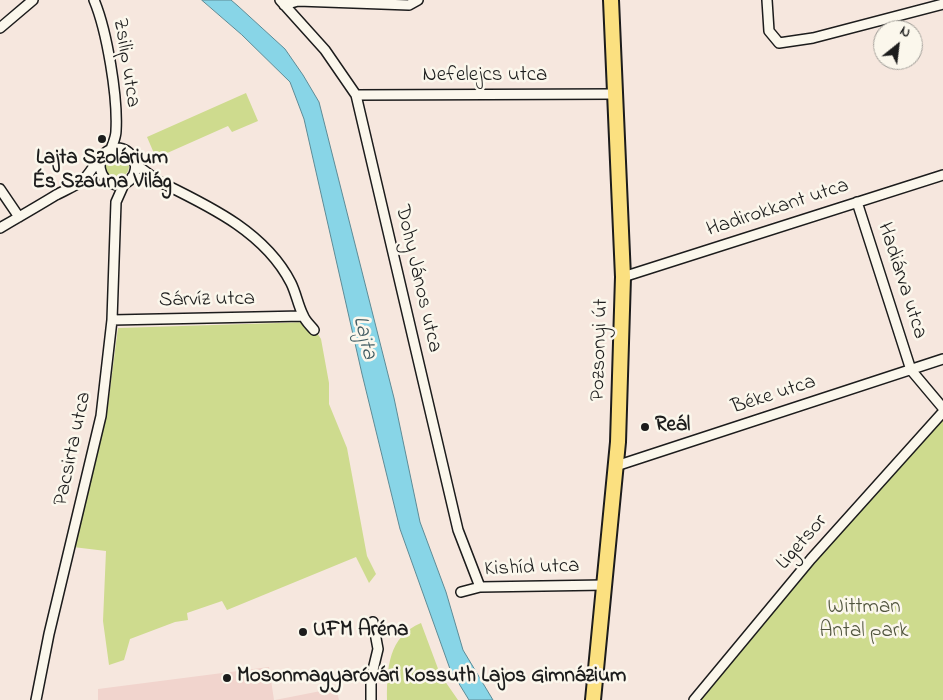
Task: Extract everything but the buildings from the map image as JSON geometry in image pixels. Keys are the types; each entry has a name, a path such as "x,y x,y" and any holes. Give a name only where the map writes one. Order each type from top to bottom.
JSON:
{"main road":[{"name":"Pozsonyi út","path":"593,700 618,442 623,277 611,0"}],"street":[{"path":"0,28 33,0"},
{"name":"Zsilip utca","path":"94,0 101,17 111,72 116,104 116,133"},
{"path":"282,3 298,1 409,5 418,0"},
{"path":"767,0 769,31 779,43 813,38 943,4"},
{"name":"Dohy János utca","path":"282,3 324,50 356,95 458,530 480,588"},
{"name":"Nefelejcs utca","path":"356,95 615,94"},
{"path":"111,149 116,133"},
{"path":"116,133 125,150"},
{"path":"0,228 83,180 105,153 111,149 125,150 131,154 135,164 160,182 201,202 232,222 269,251 291,282 303,316 314,330"},
{"path":"101,158 100,172 116,202"},
{"path":"116,202 124,184 132,177 135,164"},
{"name":"Hadirokkant utca","path":"623,277 943,175"},
{"path":"132,177 160,182"},
{"path":"83,180 106,181 117,185 124,184"},
{"path":"0,189 19,217"},
{"name":"Pacsirta utca","path":"36,700 49,634 101,416 112,320 116,202"},
{"name":"Hadiárva utca","path":"857,202 912,370"},
{"name":"Sárvíz utca","path":"112,320 303,316"},
{"name":"Béke utca","path":"616,466 943,359"},
{"path":"912,370 943,408"},
{"name":"Ligetsor","path":"694,700 811,559 943,412"},
{"name":"Kishíd utca","path":"461,592 480,588 605,584"},
{"path":"371,700 371,678 378,649 373,622"}],"shaded area":[{"name":"Mosonmagyaróvári Kossuth Lajos Gimnázium","path":"269,667 274,700 98,700 98,689"},
{"name":"Mosonmagyaróvári Kossuth Lajos Gimnázium","path":"336,688 339,700 275,700"}],"green space":[{"path":"246,93 258,121 232,132 228,126 156,158 147,137"},
{"path":"117,154 126,157 129,166 126,175 117,178 108,175 105,166 108,157"},
{"path":"310,322 321,339 329,383 329,404 347,448 367,556 376,574 369,583 356,557 227,610 222,601 187,613 188,620 175,622 130,639 124,660 109,665 103,621 106,551 73,547 108,404 118,328"},
{"name":"Wittman Antal park","path":"943,412 943,700 694,700"},
{"path":"421,623 440,674 458,700 387,700 389,665 396,645 402,636"}],"water":[{"name":"Lajta","path":"202,0 231,0 238,6 285,49 319,102 394,398 420,522 446,592 463,650 493,700 469,700 450,669 400,529 362,374 304,119 290,82 242,35"}],"place":[{"name":"Lajta Szolárium És Szauna Világ","path":"102,139"},
{"name":"Reál","path":"645,427"},
{"name":"UFM Aréna","path":"303,632"},
{"name":"Mosonmagyaróvári Kossuth Lajos Gimnázium","path":"227,678"}]}
